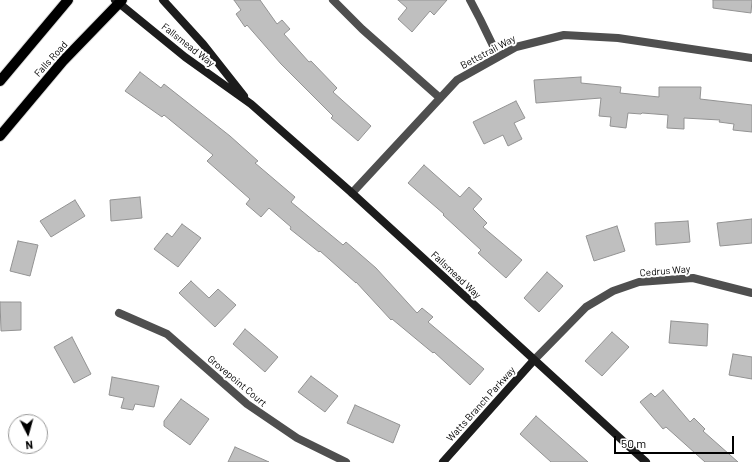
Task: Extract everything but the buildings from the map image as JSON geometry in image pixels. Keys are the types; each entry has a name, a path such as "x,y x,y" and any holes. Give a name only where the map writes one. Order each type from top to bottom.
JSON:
{"main road":[{"path":"0,80 68,0"},
{"name":"Falls Road","path":"0,136 64,61 119,1"}],"street":[{"name":"Fallsmead Way","path":"163,0 203,44 251,104"},
{"path":"333,0 362,29 440,98"},
{"path":"470,0 498,56"},
{"name":"Fallsmead Way","path":"119,1 185,57 251,104 352,193 646,462"},
{"name":"Bettstrail Way","path":"352,193 457,80 516,46 564,35 618,38 752,58"},
{"name":"Cedrus Way","path":"534,360 586,307 613,291 639,282 693,278 752,293"},
{"name":"Grovepoint Court","path":"119,313 168,334 247,404 297,438 346,462"},
{"name":"Watts Branch Parkway","path":"443,462 534,360"}]}
